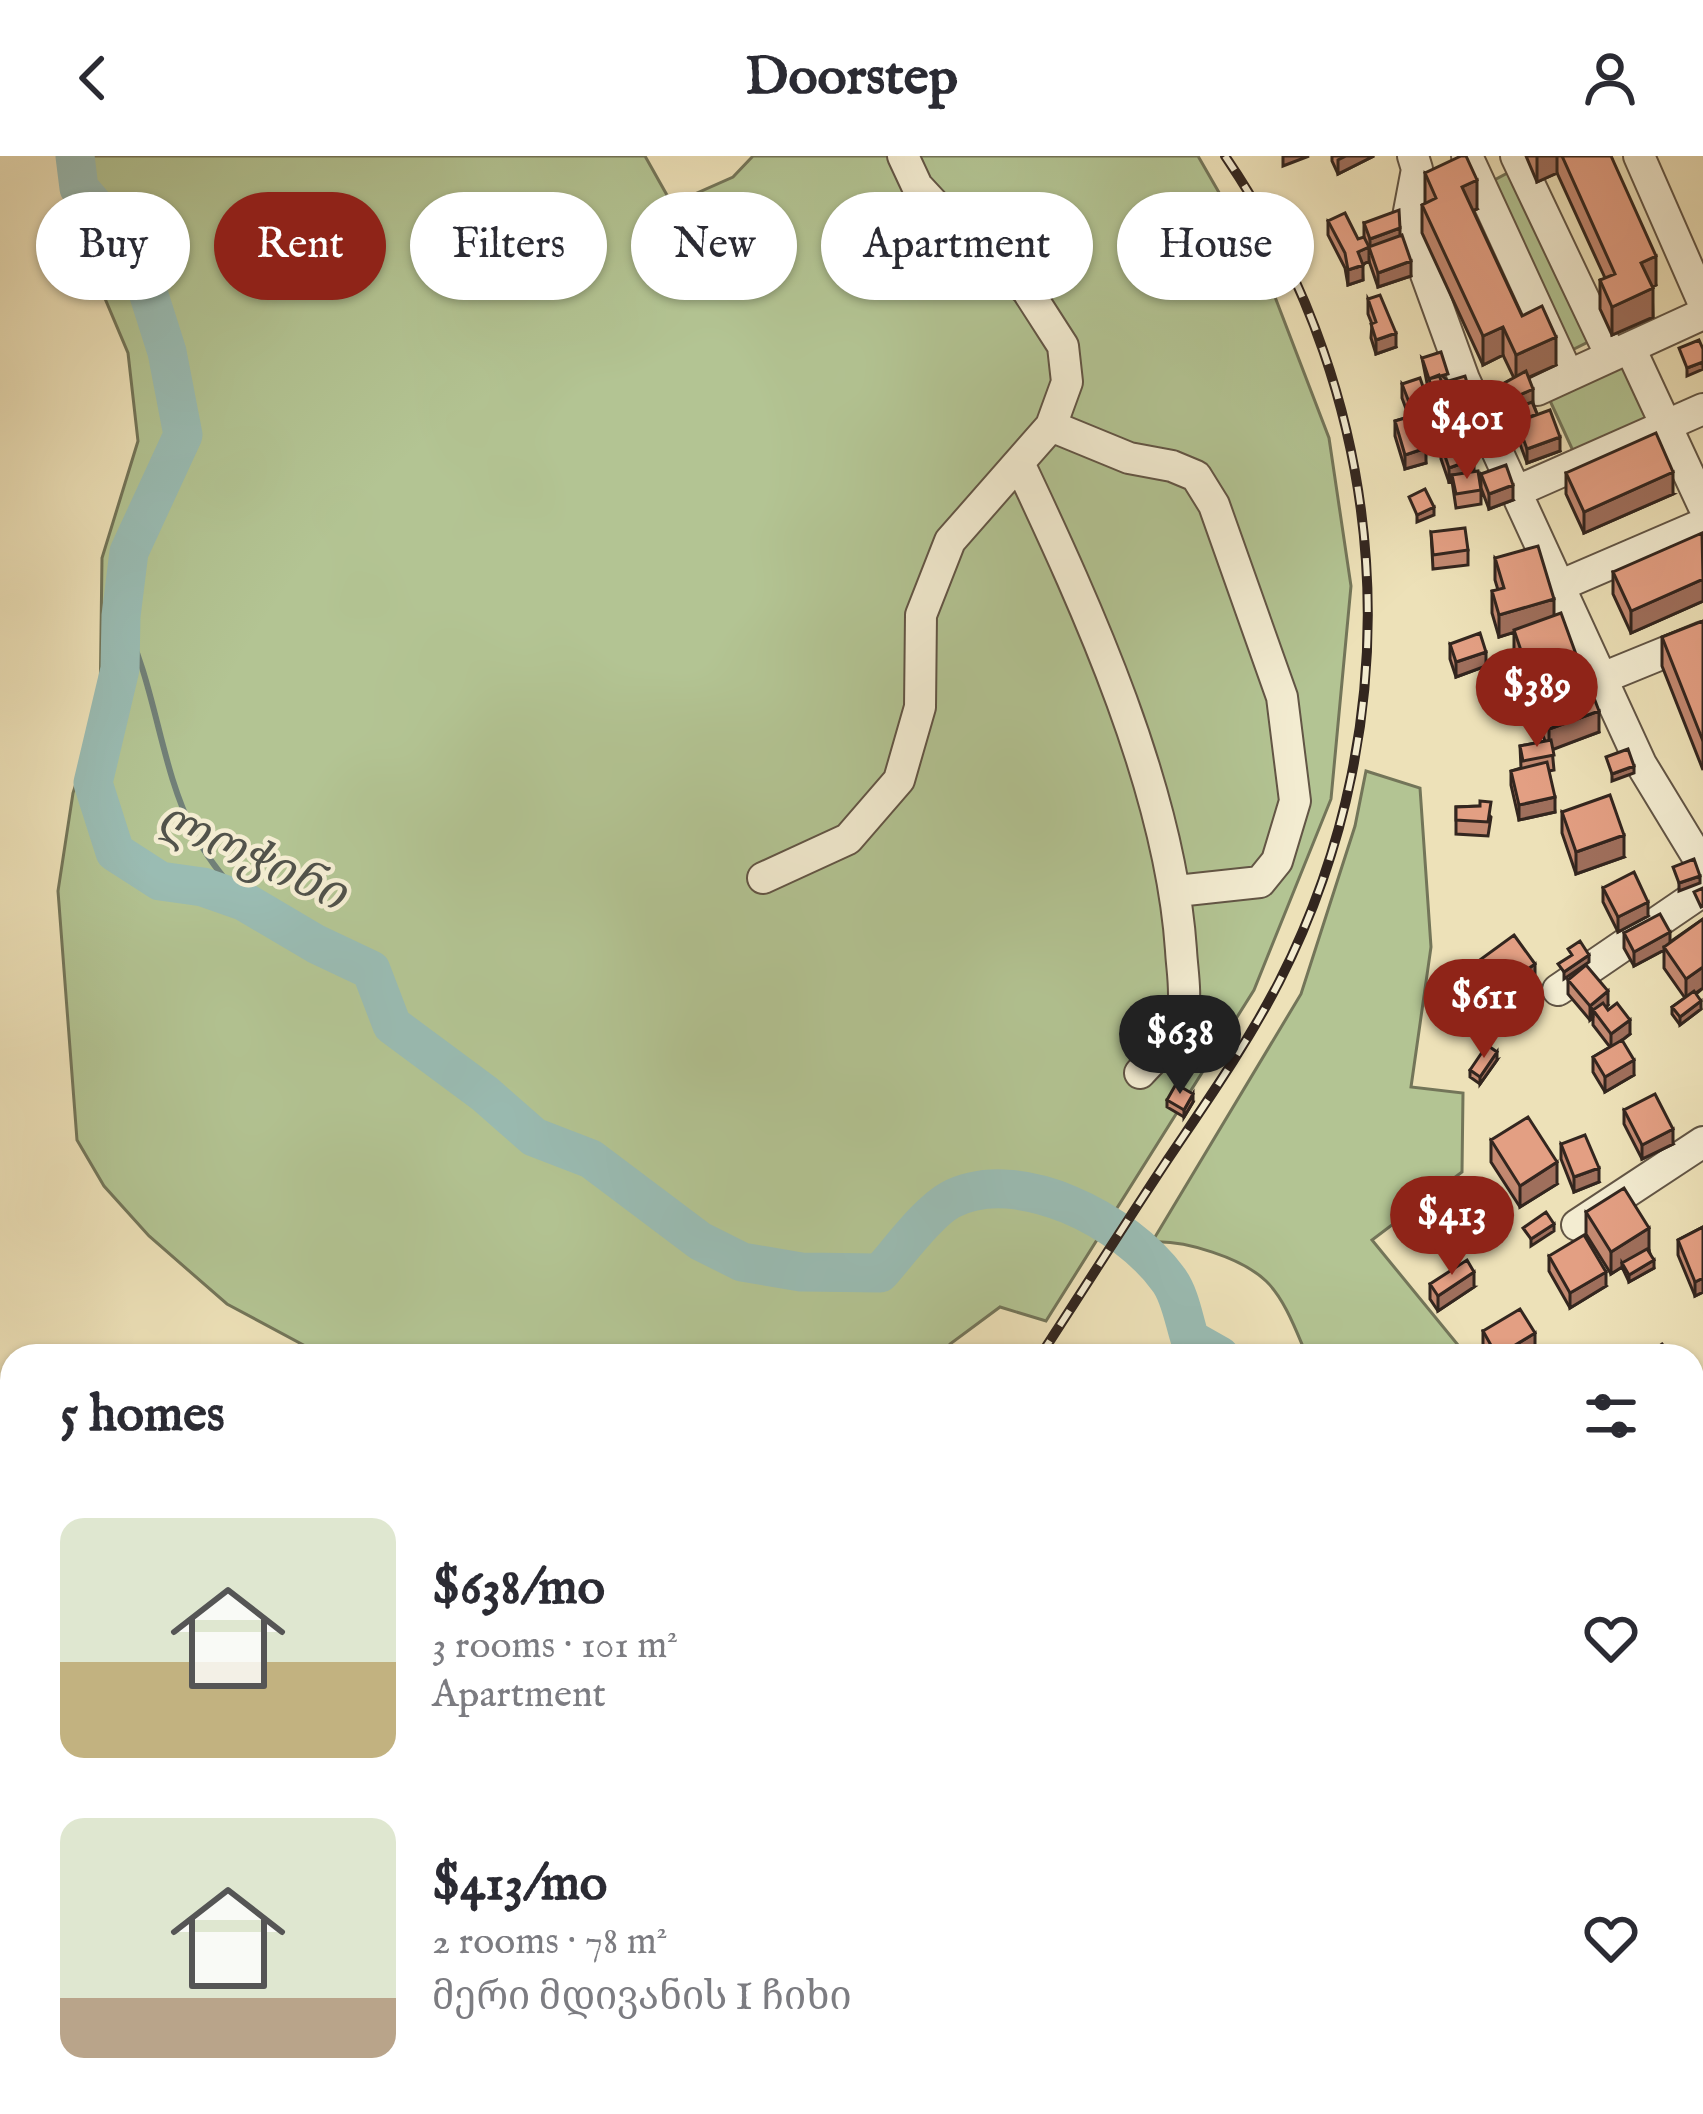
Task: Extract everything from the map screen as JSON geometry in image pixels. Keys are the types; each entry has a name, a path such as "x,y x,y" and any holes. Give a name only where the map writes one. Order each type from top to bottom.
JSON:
{"street":[{"path":"763,878 848,839 899,780 920,707 921,615 950,541 1051,425 1066,382 1063,346 1027,290 967,240 917,186 903,156"},
{"path":"1467,156 1568,375"},
{"path":"1516,156 1621,352 1667,424 1703,505"},
{"path":"1639,156 1703,302"},
{"path":"1425,160 1407,221 1464,379 1641,764 1703,866"},
{"path":"1537,390 1703,314"},
{"path":"1515,492 1703,409"},
{"path":"1051,425 1129,458 1196,476 1214,506 1282,698 1295,801 1277,861 1260,882 1177,891"},
{"path":"1019,463 1129,722 1177,891 1184,1008 1175,1035 1140,1073"},
{"path":"1559,586 1703,524"},
{"path":"1600,679 1703,637"},
{"path":"1558,990 1703,891"},
{"path":"1577,1225 1703,1142"}],"green space":[{"path":"60,156 645,156 665,192 631,192 631,300 797,300 797,192 699,192 733,177 753,156 1198,156 1219,192 1117,192 1117,300 1276,300 1329,438 1351,586 1331,799 1254,990 1046,1321 1000,1307 950,1344 302,1344 227,1304 149,1236 104,1186 77,1140 58,891 73,793 100,708 102,558 138,441 128,353 106,300 190,300 190,192 70,192"},
{"path":"1515,169 1598,337 1570,351 1487,184"},
{"path":"1620,360 1649,420 1574,453 1546,392"},
{"path":"1366,771 1420,788 1431,947 1411,1087 1463,1093 1462,1172 1372,1240 1457,1344 1302,1344 1279,1297 1256,1273 1212,1252 1152,1242 1301,994 1355,826"}],"building":[{"path":"1466,156 1477,180 1462,187 1522,316 1542,306 1556,337 1516,355 1503,327 1483,336 1422,205 1436,198 1425,173"},
{"path":"1562,156 1611,156 1656,256 1641,263 1653,288 1612,307 1600,280 1615,274"},
{"path":"1399,210 1400,228 1370,239 1364,223"},
{"path":"1345,213 1358,239 1364,237 1369,247 1358,252 1363,265 1348,270 1345,253 1328,221"},
{"path":"1402,235 1411,261 1378,273 1369,247"},
{"path":"1380,295 1396,333 1376,340 1368,299"},
{"path":"1699,340 1703,362 1687,368 1679,348"},
{"path":"1441,352 1448,374 1429,379 1422,358"},
{"path":"1526,371 1533,389 1495,406 1488,392"},
{"path":"1439,375 1442,383 1465,376 1469,389 1447,395 1449,401 1437,405 1429,379"},
{"path":"1420,378 1429,404 1412,410 1402,384"},
{"path":"1532,402 1537,414 1519,421 1514,409"},
{"path":"1505,408 1514,428 1503,432 1495,413"},
{"path":"1550,410 1560,437 1527,449 1517,422"},
{"path":"1415,415 1426,448 1405,455 1395,421"},
{"path":"1656,433 1673,472 1584,512 1566,473"},
{"path":"1465,436 1474,459 1449,468 1441,444"},
{"path":"1506,465 1513,485 1489,494 1481,474"},
{"path":"1478,471 1481,490 1456,494 1452,475"},
{"path":"1425,489 1434,507 1417,515 1409,497"},
{"path":"1465,528 1468,550 1433,555 1431,532"},
{"path":"1702,533 1703,579 1631,611 1613,572"},
{"path":"1538,546 1554,599 1499,615 1492,591 1504,588 1495,558"},
{"path":"1561,613 1577,657 1529,674 1514,630"},
{"path":"1703,621 1703,741 1662,637"},
{"path":"1480,633 1486,652 1456,662 1450,644"},
{"path":"1583,669 1599,711 1549,729 1533,688"},
{"path":"1551,740 1554,755 1523,761 1520,746"},
{"path":"1628,749 1634,766 1612,774 1606,757"},
{"path":"1547,762 1555,797 1519,805 1511,771"},
{"path":"1610,795 1624,835 1576,852 1562,812"},
{"path":"1480,801 1491,802 1488,822 1456,820 1456,807 1480,806"},
{"path":"1694,859 1700,876 1679,883 1673,867"},
{"path":"1634,872 1648,902 1618,917 1603,888"},
{"path":"1703,888 1703,906 1701,907 1694,892"},
{"path":"1660,914 1670,932 1634,952 1624,933"},
{"path":"1703,919 1703,967 1686,979 1664,947"},
{"path":"1514,935 1535,964 1509,982 1512,988 1501,996 1477,962"},
{"path":"1580,941 1589,955 1564,972 1558,964 1572,955 1568,949"},
{"path":"1586,965 1608,991 1590,1006 1568,980"},
{"path":"1694,991 1701,1001 1680,1017 1672,1007"},
{"path":"1603,1003 1608,1010 1617,1003 1630,1020 1611,1034 1593,1010"},
{"path":"1622,1040 1634,1060 1605,1077 1593,1057"},
{"path":"1487,1045 1497,1052 1480,1077 1470,1070"},
{"path":"1176,1084 1193,1094 1184,1110 1167,1100"},
{"path":"1655,1094 1673,1129 1642,1145 1624,1110"},
{"path":"1528,1117 1557,1162 1520,1186 1491,1140"},
{"path":"1585,1135 1599,1168 1574,1177 1561,1144"},
{"path":"1624,1188 1649,1228 1611,1252 1586,1212"},
{"path":"1546,1212 1554,1224 1531,1239 1523,1228"},
{"path":"1703,1227 1703,1278 1695,1282 1678,1240"},
{"path":"1584,1235 1606,1272 1570,1293 1549,1256"},
{"path":"1647,1249 1654,1260 1629,1275 1622,1263"},
{"path":"1467,1260 1474,1272 1438,1296 1430,1284"},
{"path":"1520,1309 1535,1333 1517,1344 1490,1344 1483,1331"}],"waterway":[{"name":"ლოჭინი","path":"75,156 79,188 116,231 147,289 167,352 183,435 129,552 120,669 93,783 115,852 160,881 203,887 243,901 371,970 392,1025 534,1137 591,1159 700,1241 742,1262 801,1272 880,1273 950,1200 977,1191 1038,1194 1099,1219 1150,1258 1176,1292 1190,1339 1199,1344"},
{"path":"121,616 193,831 243,901"}],"railway":[{"path":"1048,1344 1226,1072 1279,982 1323,880 1352,775 1366,668 1366,561 1352,455 1323,351 1281,251 1225,156"}]}
